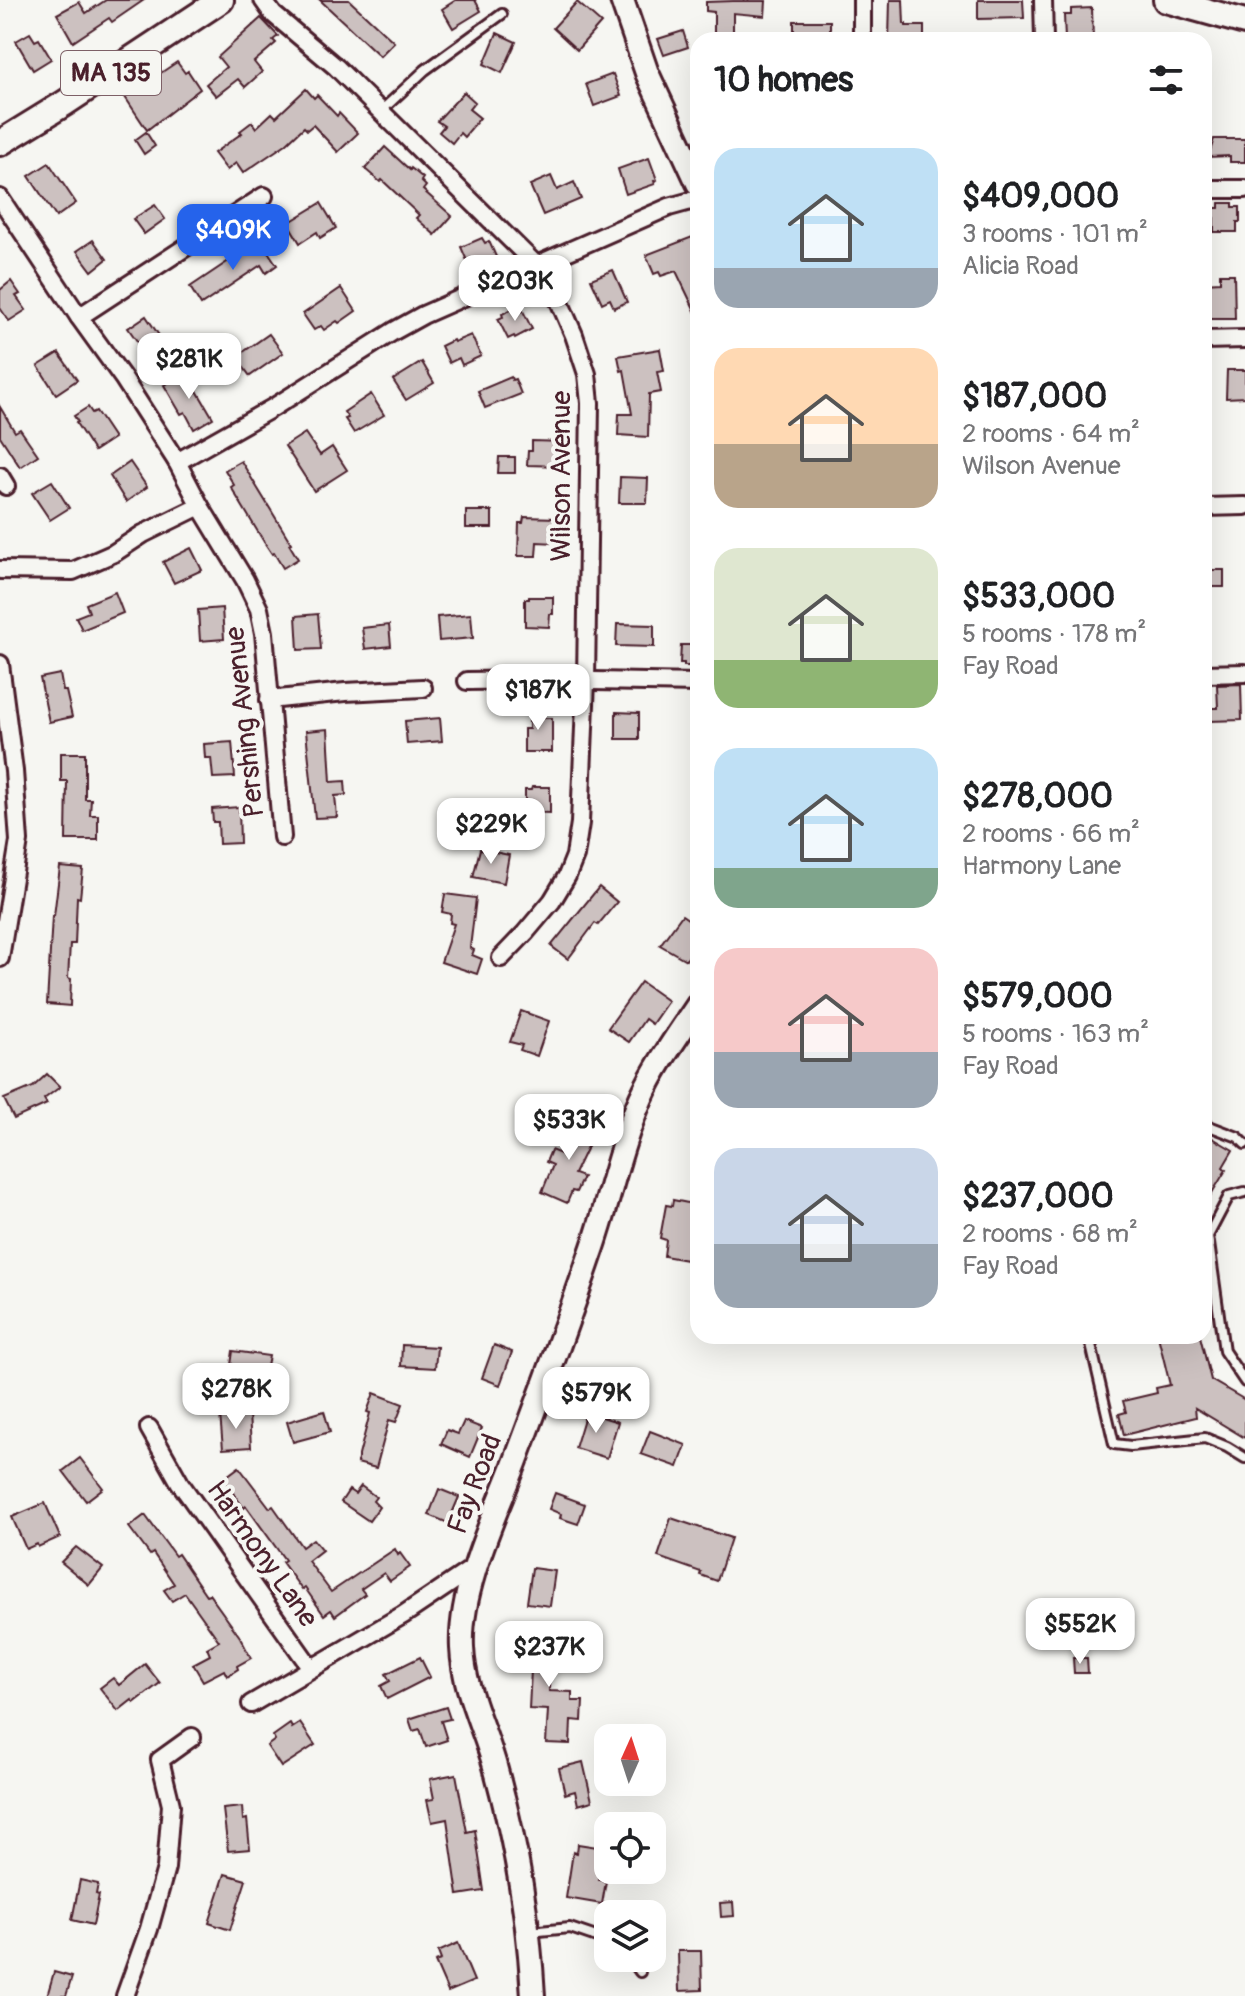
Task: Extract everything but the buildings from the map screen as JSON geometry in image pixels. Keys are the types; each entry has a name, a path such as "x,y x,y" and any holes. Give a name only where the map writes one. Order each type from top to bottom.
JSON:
{"main road":[{"name":"MA 135","path":"0,143 221,0"},
{"path":"1177,2 1245,22"}],"street":[{"name":"Wilson Avenue","path":"263,0 273,14 336,67 536,265 560,303 587,374 590,433 580,823 575,856 567,876 552,901 501,958"},
{"path":"622,0 647,73 690,166"},
{"path":"862,0 862,32"},
{"path":"1043,0 1044,32"},
{"path":"1212,189 1245,189"},
{"path":"79,317 264,196"},
{"name":"Pershing Avenue","path":"0,198 177,462 259,609 264,633 282,837"},
{"path":"177,462 274,407 423,315 669,207 690,201"},
{"path":"1212,340 1245,339"},
{"path":"0,570 73,571 114,553 143,534 200,506"},
{"path":"1212,507 1245,506"},
{"path":"0,664 14,771 19,841 0,958"},
{"path":"1212,674 1245,673"},
{"path":"467,681 690,683"},
{"path":"269,700 423,688"},
{"name":"Fay Road","path":"533,1996 524,1896 507,1811 489,1745 468,1691 462,1624 476,1566 592,1251 621,1152 642,1097 690,1017"},
{"name":"Harmony Lane","path":"149,1428 180,1483 311,1668"},
{"path":"251,1704 403,1615 476,1566"},
{"path":"125,1996 149,1929 166,1868 171,1805 160,1760 192,1737"}],"lane":[{"path":"381,111 425,70 502,14"},
{"path":"1212,1127 1238,1137 1245,1144"},
{"path":"1212,1228 1229,1196 1245,1194"},
{"path":"1212,1265 1224,1351 1245,1382"},
{"path":"1091,1344 1114,1444 1131,1446 1205,1438 1245,1458"},
{"path":"528,1932 570,1928 594,1936"}]}
